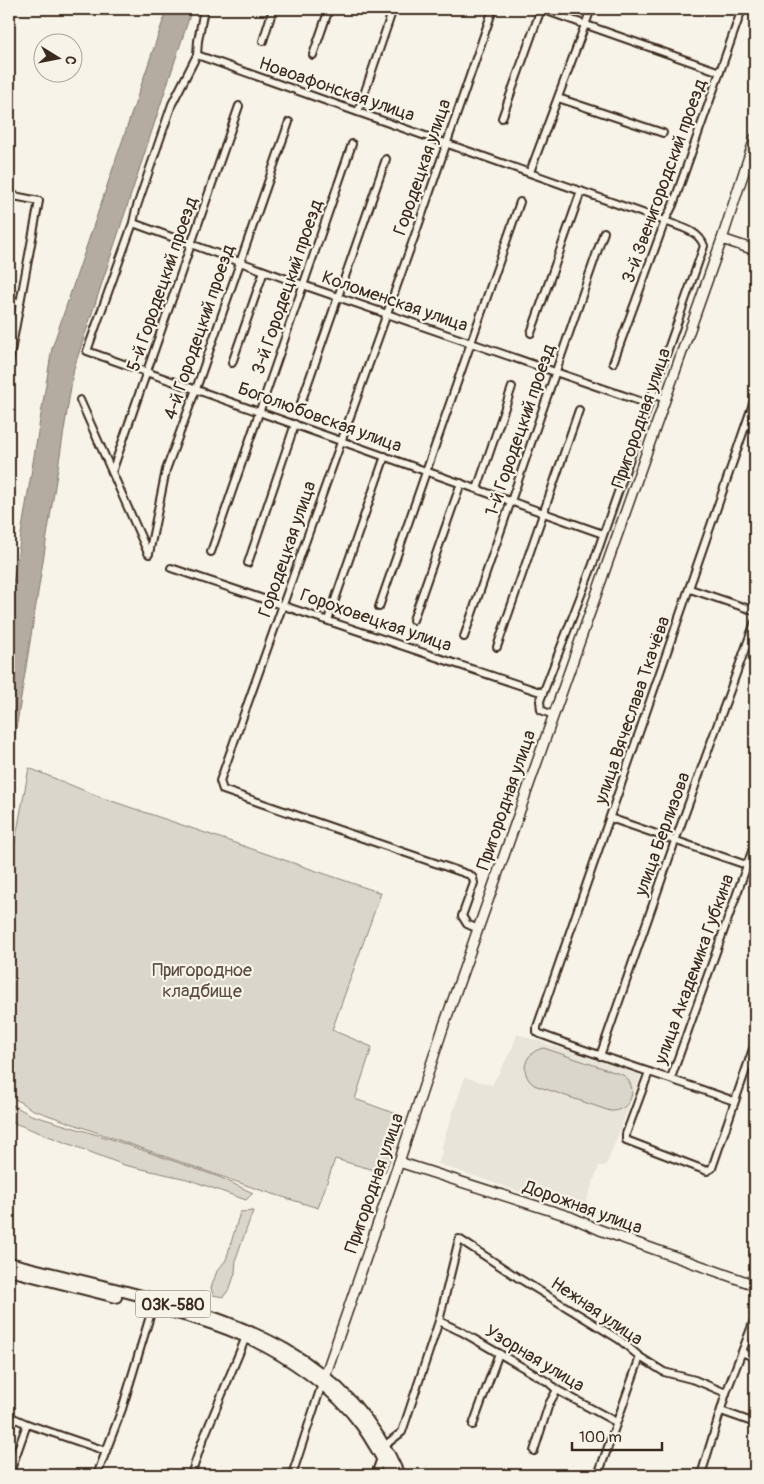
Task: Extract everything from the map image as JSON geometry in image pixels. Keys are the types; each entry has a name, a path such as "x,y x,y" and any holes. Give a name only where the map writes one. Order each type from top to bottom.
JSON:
{"main road":[{"name":"03К-580","path":"9,1263 197,1311 248,1330 280,1345 324,1380 366,1418 384,1446 399,1475"},
{"name":"03К-580","path":"9,1270 153,1306 196,1319 246,1337 277,1353 324,1380 361,1425 382,1457 391,1475"}],"street":[{"path":"134,224 139,200 172,104 197,55 204,9"},
{"path":"262,40 273,9"},
{"path":"313,55 329,9"},
{"path":"358,112 393,9"},
{"name":"Городецкая улица","path":"478,929 467,924 462,916 474,883 473,878 470,876 223,790 220,781 493,9"},
{"path":"502,118 541,9 720,72"},
{"path":"530,172 590,9"},
{"name":"3-й Звенигородский проезд","path":"613,363 665,221 673,206 742,9"},
{"name":"Новоафонская улица","path":"197,55 665,221 697,234 702,240 704,246 603,534 543,693"},
{"path":"558,98 663,134"},
{"name":"5-й Городецкий проезд","path":"112,472 240,106"},
{"name":"4-й Городецкий проезд","path":"112,472 149,554 166,470 289,122"},
{"name":"Пригородная улица","path":"292,1475 443,1028 722,239 755,138"},
{"name":"3-й Городецкий проезд","path":"211,552 352,144"},
{"path":"301,403 386,159"},
{"path":"531,333 581,191"},
{"path":"9,195 39,201 9,362"},
{"path":"379,607 520,202"},
{"name":"Коломенская улица","path":"134,224 337,297 648,404"},
{"name":"Боголюбовская улица","path":"134,224 87,351 603,534"},
{"name":"1-й Городецкий проезд","path":"464,637 604,232"},
{"path":"722,239 755,250"},
{"path":"232,363 264,271"},
{"path":"9,301 20,303"},
{"path":"477,489 512,387"},
{"path":"652,394 665,399"},
{"name":"улица Вячеслава Ткачёва","path":"600,1056 540,1034 537,1032 537,1027 755,398"},
{"path":"80,400 112,472"},
{"path":"497,646 580,410"},
{"path":"248,563 295,424"},
{"path":"328,620 385,456"},
{"path":"413,620 461,483"},
{"path":"592,564 605,568"},
{"name":"Гороховецкая улица","path":"171,568 543,693"},
{"path":"690,589 755,611"},
{"name":"улица Берлизова","path":"600,1056 675,841 755,622"},
{"path":"543,693 540,701 541,710 553,715"},
{"path":"610,818 755,868"},
{"name":"улица Академика Губкина","path":"671,1078 755,843"},
{"path":"649,1072 626,1134 626,1140 707,1171 712,1168 755,1043"},
{"path":"600,1056 671,1078 734,1101"},
{"name":"Дорожная улица","path":"399,1162 571,1218 755,1285"},
{"name":"Нежная улица","path":"438,1321 459,1240 586,1318 664,1372 696,1380 726,1393"},
{"path":"97,1475 122,1409 153,1306"},
{"path":"709,1475 701,1474 726,1393 755,1318"},
{"path":"384,1446 402,1432 438,1321"},
{"name":"Узорная улица","path":"438,1321 462,1332 557,1390 616,1422"},
{"path":"191,1475 202,1442 246,1337"},
{"path":"473,1425 499,1353"},
{"path":"743,1353 755,1356"},
{"path":"598,1475 640,1357"},
{"path":"534,1451 549,1404 557,1390"},
{"path":"722,1411 755,1422"},
{"path":"9,1416 106,1451"},
{"path":"9,1475 27,1424"},
{"path":"375,1475 382,1457"}],"shaded area":[{"path":"167,9 192,9 74,368 9,773 9,607 52,348"},
{"path":"517,1034 641,1075 606,1166 599,1166 582,1213 438,1164 443,1150 441,1148 465,1077 492,1085 512,1049"}],"green space":[{"name":"Пригородное кладбище","path":"29,768 100,797 381,893 332,1030 372,1047 355,1099 405,1117 385,1173 335,1159 318,1208 257,1189 31,1109 9,1095 9,873"},
{"path":"544,1048 623,1075 631,1086 631,1098 628,1103 617,1110 610,1111 534,1085 526,1075 526,1063 532,1053"},
{"path":"9,1103 31,1115 108,1138 219,1177 253,1193 246,1200 187,1179 124,1165 9,1121"},
{"path":"253,1211 236,1258 235,1273 230,1288 223,1297 213,1295 211,1288 217,1271 226,1260 240,1212"}]}
